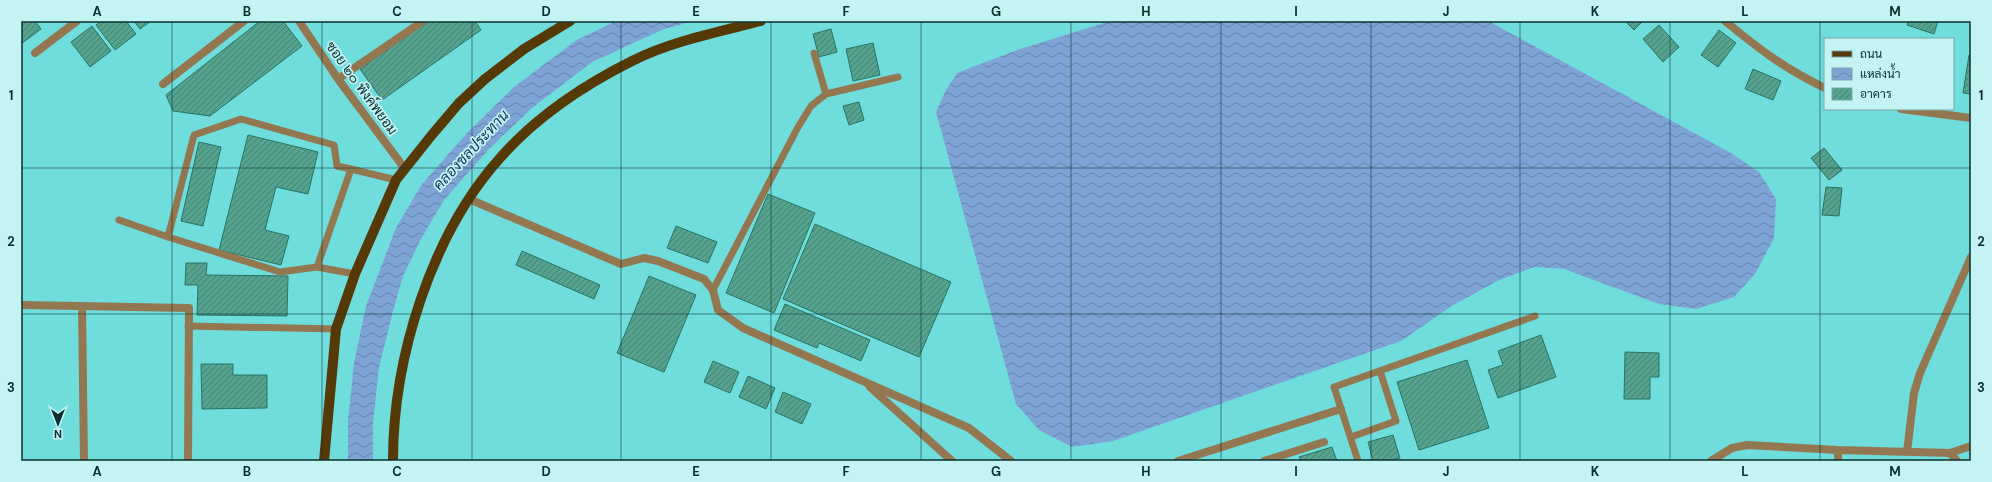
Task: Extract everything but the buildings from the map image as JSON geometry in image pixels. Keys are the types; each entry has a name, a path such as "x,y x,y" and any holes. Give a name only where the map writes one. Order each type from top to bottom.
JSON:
{"main road":[{"path":"324,461 336,329 355,274 396,180 459,103 485,79 524,49 570,21"},
{"path":"393,461 393,439 400,392 409,341 422,296 435,262 469,199 500,158 543,118 590,84 633,61 678,43 761,21"}],"street":[{"path":"35,53 76,21"},
{"path":"163,84 244,21"},
{"name":"ซอย ๒๐ พิงค์พยอม","path":"299,21 338,79 405,169"},
{"path":"338,79 423,21"},
{"path":"1725,21 1770,58 1800,76 1824,88"},
{"path":"1909,110 1971,118"},
{"path":"469,199 621,264 644,258 658,261 704,279 713,290 718,310 743,328 969,428 1010,461"},
{"path":"1907,452 1914,393 1920,373 1971,257"},
{"path":"21,305 189,308 188,461"},
{"path":"82,306 84,461"},
{"path":"865,382 952,461"},
{"path":"1178,461 1341,409"},
{"path":"1264,461 1324,442"},
{"path":"1711,461 1732,448 1747,445 1907,452 1950,452 1971,446"},
{"path":"1838,450 1838,461"},
{"path":"1950,452 1957,461"}],"lane":[{"path":"814,53 826,94"},
{"path":"713,290 810,106 826,94 898,77"},
{"path":"168,237 194,135 241,120 334,145 337,166 396,180"},
{"path":"317,267 351,169"},
{"path":"120,220 168,237 280,272 317,267 355,274"},
{"path":"1358,461 1334,387 1536,316"},
{"path":"188,326 336,329"},
{"path":"1351,437 1396,421 1380,371"}],"water":[{"name":"คลองชลประทาน","path":"617,21 694,21 664,29 592,62 532,108 489,149 444,200 421,239 403,276 393,311 379,367 373,423 373,461 348,461 348,421 354,363 366,306 396,228 422,184 469,131 514,87 578,39"},
{"path":"1110,21 1488,21 1731,153 1759,172 1776,199 1774,238 1755,274 1734,297 1696,309 1659,304 1564,269 1534,267 1497,281 1450,307 1401,341 1113,441 1072,447 1039,430 1016,404 936,112 946,90 957,73 1017,50"}]}
